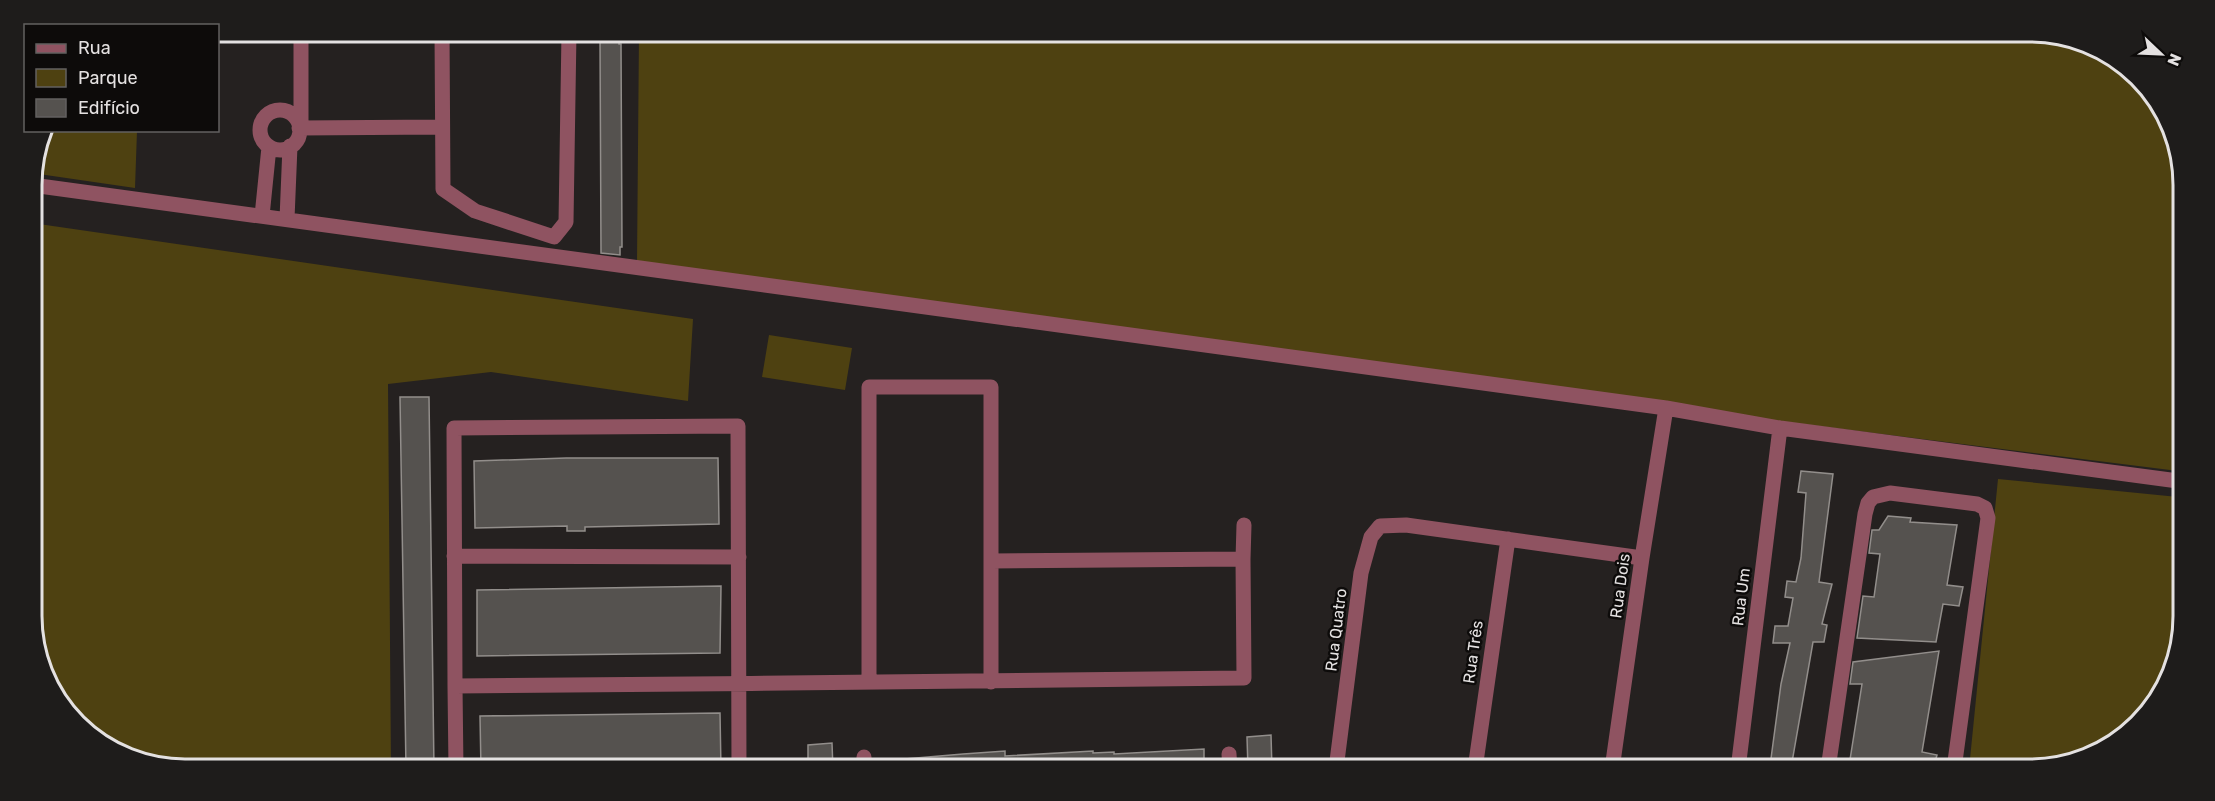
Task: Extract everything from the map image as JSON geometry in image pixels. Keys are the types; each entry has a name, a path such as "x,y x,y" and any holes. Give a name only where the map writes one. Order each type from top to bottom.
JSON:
{"street":[{"path":"299,128 296,118 280,110 264,118 260,130 262,139 269,147 280,150 290,146 297,139 301,126 301,42"},
{"path":"442,42 443,189 475,211 554,237 566,222 569,42"},
{"path":"299,128 441,128"},
{"path":"287,219 290,146"},
{"path":"262,216 269,147"},
{"path":"42,186 1666,408 1780,428 2173,480"},
{"path":"869,681 869,387 991,387 991,682"},
{"name":"Rua Dois","path":"1613,759 1666,408"},
{"path":"456,759 454,428 738,426 739,759"},
{"name":"Rua Um","path":"1739,759 1780,428"},
{"path":"1829,759 1865,514 1873,497 1890,493 1977,504 1985,508 1988,518 1955,759"},
{"path":"455,686 1244,678 1244,525"},
{"name":"Rua Quatro","path":"1337,759 1365,555 1371,537 1380,526 1406,525 1508,539"},
{"path":"1508,539 1642,558"},
{"name":"Rua Três","path":"1476,759 1508,539"},
{"path":"454,556 739,557"},
{"path":"991,561 1243,559"}],"green space":[{"path":"639,42 2030,42 2058,45 2093,57 2109,66 2131,84 2154,114 2168,148 2172,167 2173,470 1778,421 637,262"},
{"path":"53,132 137,132 135,188 42,174"},
{"path":"42,224 693,319 688,401 491,372 388,384 391,759 176,759 139,751 122,744 91,723 66,695 57,679 43,634"},
{"path":"769,335 852,348 845,390 762,377"},
{"path":"1998,479 2173,496 2172,634 2168,653 2158,679 2143,703 2131,717 2109,735 2076,751 2039,759 1970,759"}],"building":[{"path":"600,42 619,42 621,44 622,247 620,247 620,255 601,253"},
{"path":"400,397 429,397 434,759 406,759"},
{"path":"566,458 718,458 719,524 585,527 585,531 567,531 567,526 475,528 474,461"},
{"path":"1801,471 1833,474 1819,582 1832,584 1822,624 1827,625 1824,642 1813,642 1793,759 1771,759 1781,684 1790,643 1773,643 1775,626 1788,626 1793,598 1785,597 1787,581 1796,582 1801,558 1806,493 1798,492"},
{"path":"1888,516 1911,518 1910,522 1957,525 1947,585 1963,587 1959,606 1943,604 1936,642 1857,638 1863,596 1874,597 1880,554 1869,553 1872,530 1879,530"},
{"path":"721,586 720,653 477,656 477,590"},
{"path":"1939,651 1922,752 1937,755 1936,759 1850,759 1862,684 1850,684 1853,662"},
{"path":"720,713 721,759 481,759 480,716"},
{"path":"1271,735 1272,759 1248,759 1247,737"},
{"path":"832,743 833,759 808,759 808,745"},
{"path":"1204,749 1204,759 905,759 1005,751 1005,756 1093,751 1093,753 1114,752 1114,754"}]}
